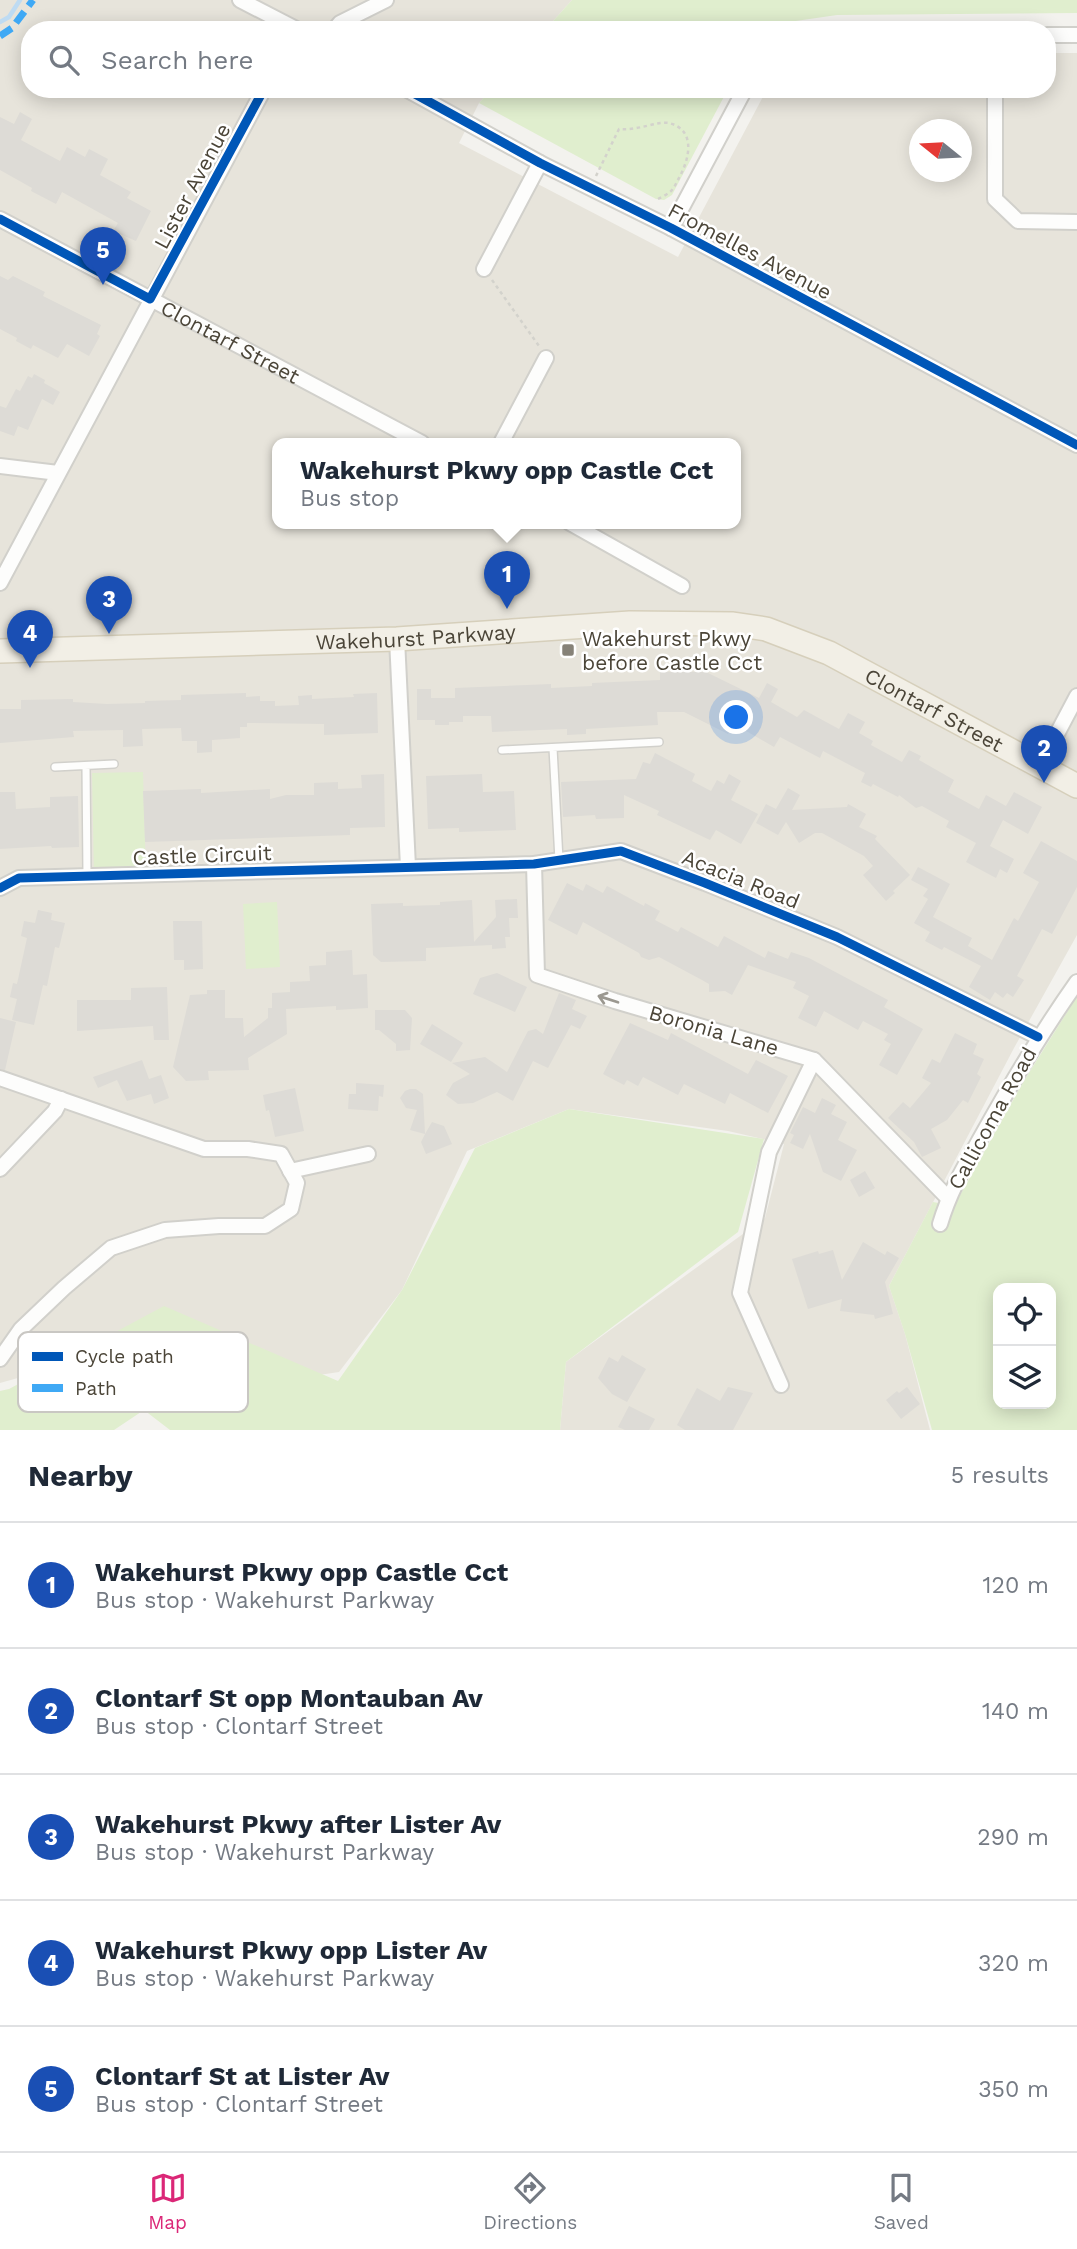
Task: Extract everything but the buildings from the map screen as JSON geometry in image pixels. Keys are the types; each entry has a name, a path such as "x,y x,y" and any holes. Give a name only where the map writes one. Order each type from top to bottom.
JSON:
{"main road":[{"name":"Wakehurst Parkway","path":"0,651 397,639 630,623 704,622 766,629 829,653"},
{"name":"Clontarf Street","path":"829,653 1077,786"}],"street":[{"path":"240,0 281,21"},
{"path":"344,21 386,0"},
{"path":"1056,35 1077,35"},
{"name":"Lister Avenue","path":"0,583 259,98"},
{"name":"Fromelles Avenue","path":"422,98 540,163 671,228 1077,445"},
{"path":"671,228 740,98"},
{"path":"995,98 995,199 1017,221 1077,222"},
{"path":"484,268 540,163"},
{"name":"Clontarf Street","path":"0,219 413,438"},
{"path":"504,438 546,358"},
{"path":"0,466 58,473"},
{"path":"581,529 682,586"},
{"path":"397,639 408,867"},
{"path":"1040,766 1077,696"},
{"name":"Acacia Road","path":"408,867 534,864 621,851 837,937 1038,1037"},
{"name":"Boronia Lane","path":"534,864 537,975 814,1060 947,1198"},
{"name":"Castle Circuit","path":"0,888 19,878 408,867"},
{"name":"Callicoma Road","path":"940,1224 947,1198 1038,1037 1077,982"},
{"path":"781,1385 740,1293 769,1152 814,1060"},
{"path":"0,1078 204,1149 248,1149 281,1154 297,1183 291,1209 265,1226 165,1230 111,1248 64,1288 19,1332"},
{"path":"0,1169 55,1111 61,1099"},
{"path":"290,1171 368,1154"},
{"path":"0,1359 18,1333"}],"lane":[{"path":"502,750 659,742"},
{"path":"554,748 559,860"},
{"path":"55,766 114,764"},
{"path":"86,766 86,875"}],"path":[{"path":"596,176 620,129 633,131 659,123 669,124 681,130 688,141 688,160 672,191 656,200"},
{"path":"484,268 546,358"}],"shaded area":[{"path":"0,0 572,0 553,21 21,21 21,98 484,98 459,143 678,257 762,98 1056,98 1056,53 1077,53 1077,935 1014,1048 889,1286 905,1334 930,1430 560,1430 566,1362 765,1218 784,1144 728,1131 569,1109 467,1151 402,1290 339,1372 285,1380 248,1362 248,1332 18,1332 18,1378 0,1383"}],"green space":[{"path":"572,0 1077,0 1077,13 837,15 796,21 553,21"},
{"path":"484,98 723,98 672,195 664,200 656,199 479,103"},
{"path":"143,772 146,875 94,875 92,773"},
{"path":"277,902 280,967 246,969 243,904"},
{"path":"1077,996 1077,1430 932,1430 889,1286 933,1202 954,1206 1022,1084"},
{"path":"569,1109 764,1139 738,1232 566,1362 560,1430 170,1430 147,1412 248,1412 248,1342 338,1381 402,1290 475,1148"},
{"path":"164,1306 224,1332 115,1332"},
{"path":"18,1384 18,1412 141,1412 114,1430 0,1430 0,1391"}],"waterway":[{"path":"0,22 9,17 20,0"}],"marked path":[{"path":"0,36 12,28 33,0"}],"cycle path":[{"path":"0,219 150,299 259,98"},
{"path":"422,98 540,163 671,228 1077,445"},
{"path":"0,888 19,878 534,864 621,851 837,937 1038,1037"}],"place":[{"name":"Clontarf St at Lister Av","path":"103,285"},
{"name":"Wakehurst Pkwy opp Castle Cct","path":"507,609"},
{"name":"Wakehurst Pkwy after Lister Av","path":"109,634"},
{"name":"Wakehurst Pkwy before Castle Cct","path":"568,650"},
{"name":"Wakehurst Pkwy opp Lister Av","path":"30,668"},
{"name":"Clontarf St opp Montauban Av","path":"1044,783"}]}
